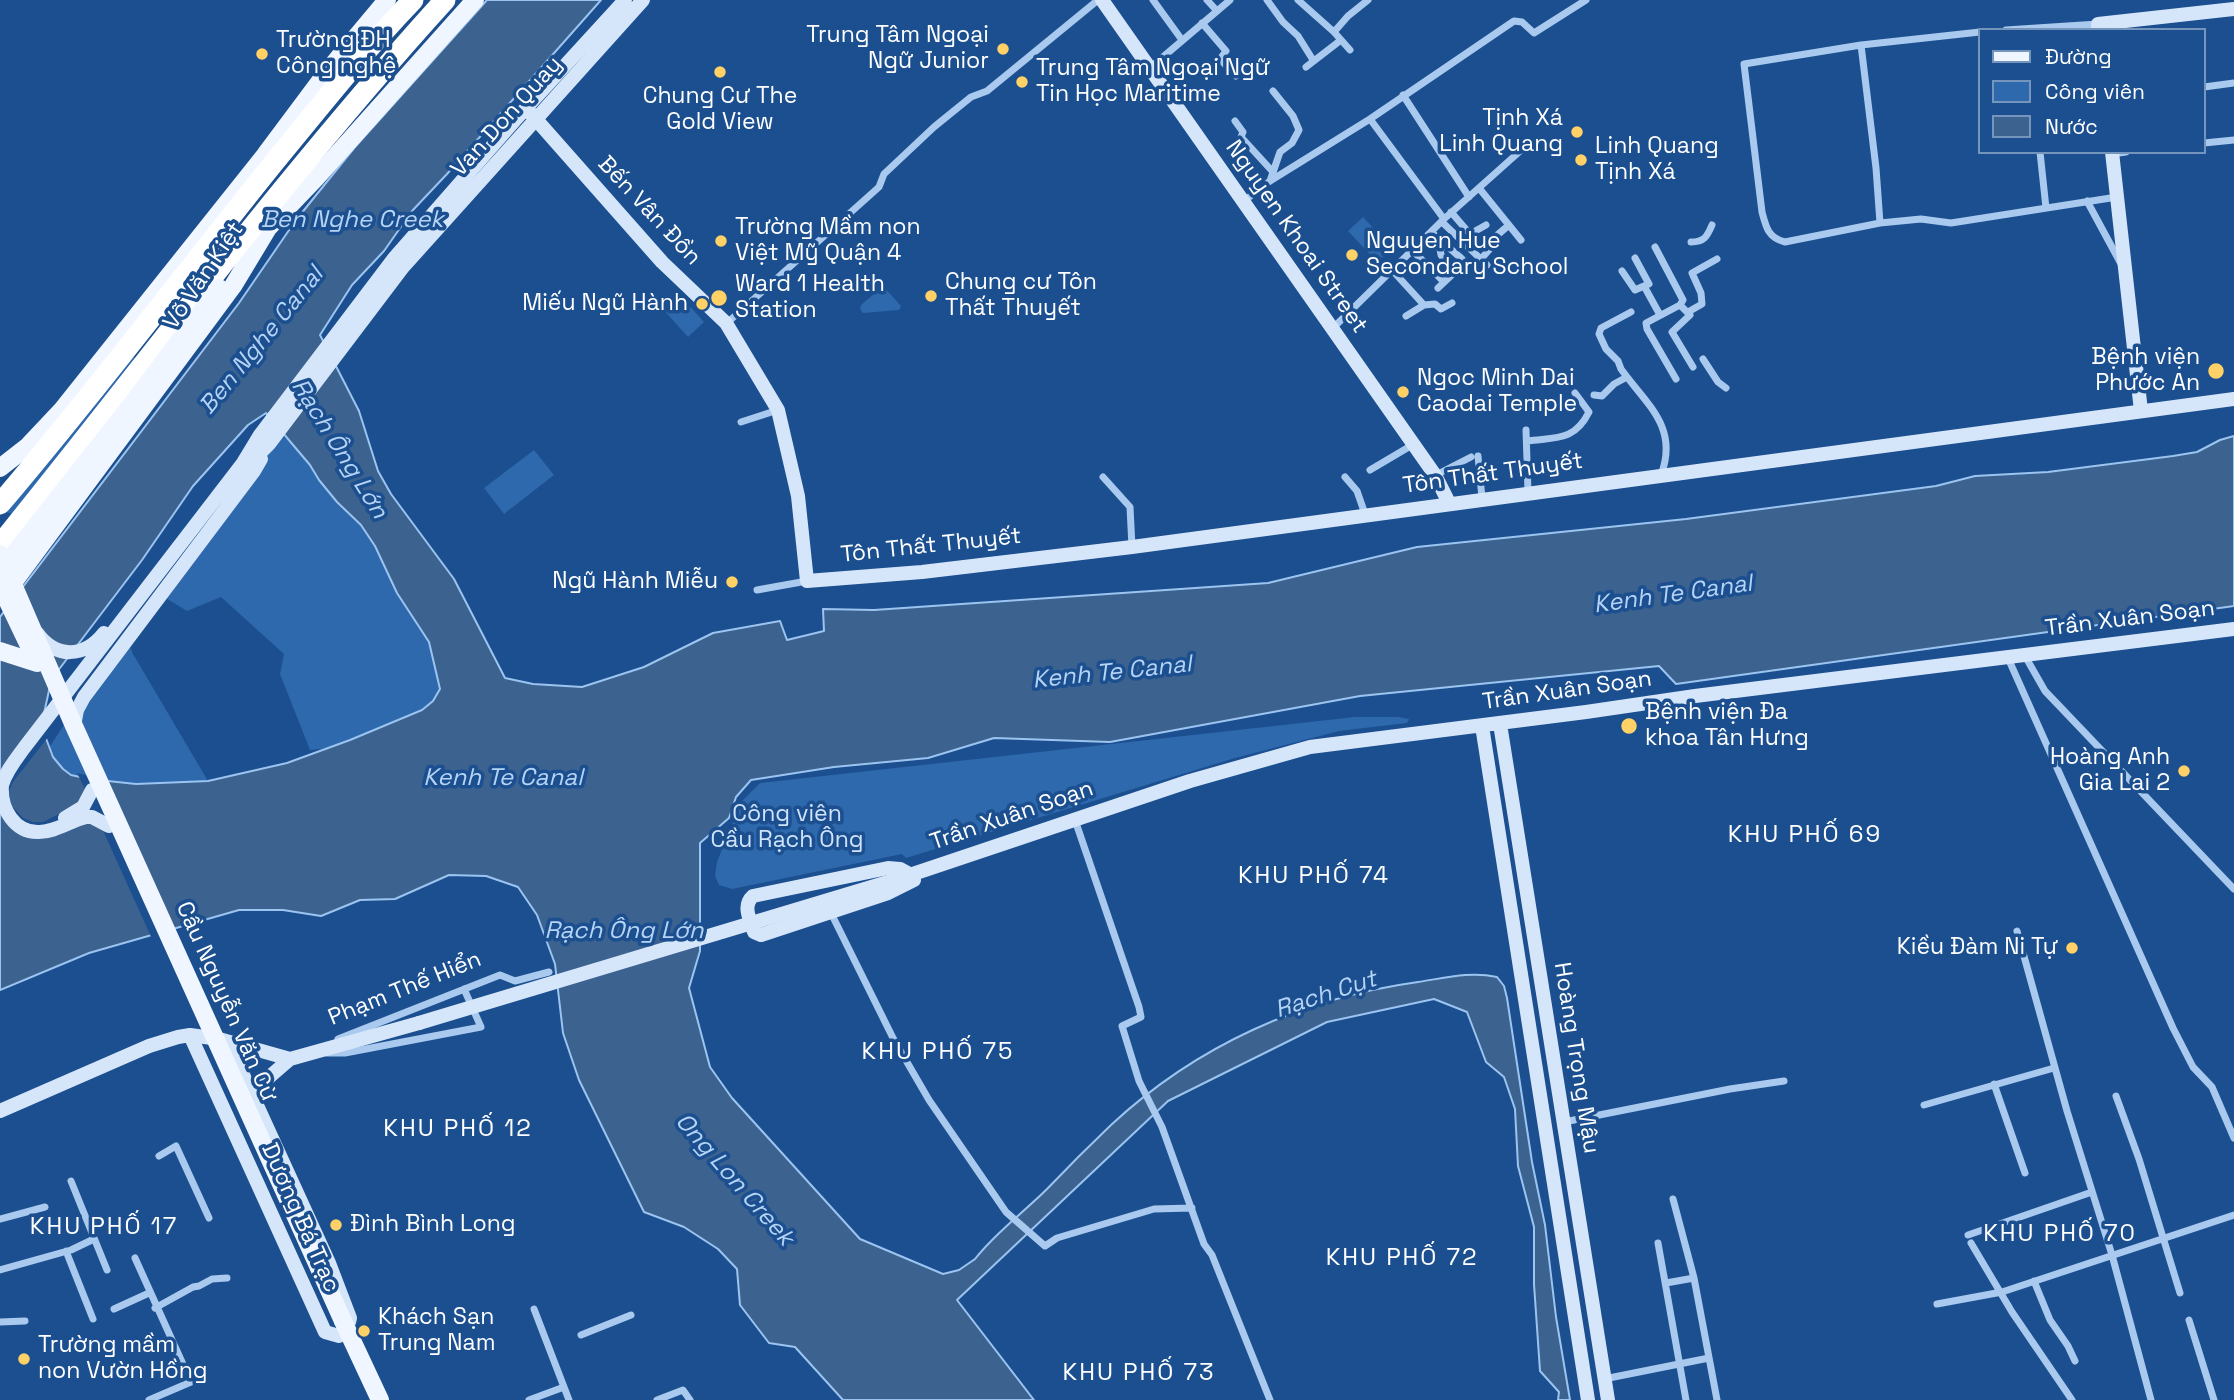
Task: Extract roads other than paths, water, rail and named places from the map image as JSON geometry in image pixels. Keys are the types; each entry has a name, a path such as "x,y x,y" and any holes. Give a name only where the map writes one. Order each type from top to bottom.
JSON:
{"highway":[{"name":"Võ Văn Kiệt","path":"0,505 309,120 413,0"},
{"name":"Võ Văn Kiệt","path":"3,550 50,486 246,247 266,208 385,65 445,0"},
{"path":"0,479 28,473"},
{"path":"0,505 10,522 3,550"}],"main road":[{"name":"Võ Văn Kiệt","path":"0,468 28,446 61,411 265,155 330,68 387,0"},
{"name":"Võ Văn Kiệt","path":"266,208 315,165 461,0"},
{"name":"Võ Văn Kiệt","path":"0,600 233,286 246,247 316,178 475,0"},
{"name":"Van Don Quay","path":"269,434 399,262 531,113 625,0"},
{"name":"Van Don Quay","path":"531,113 643,0"},
{"name":"Nguyen Khoai Street","path":"1100,0 1435,475 1449,503"},
{"path":"2098,27 2234,9"},
{"name":"Bến Vân Đồn","path":"531,113 662,262 726,323 778,410 798,496 807,581"},
{"path":"2117,154 2117,197 2141,411"},
{"path":"3,550 16,551 127,411 219,288 246,247"},
{"name":"Tôn Thất Thuyết","path":"807,581 912,573 1132,547 2234,399"},
{"path":"36,632 47,646 62,652 78,651 97,642 237,455 269,434"},
{"path":"74,726 81,701 254,471 269,434"},
{"path":"109,826 92,817 46,832 33,832 13,824 6,814 0,795 5,776 247,466 269,434"},
{"path":"3,550 44,540"},
{"name":"Cầu Nguyễn Văn Cừ","path":"3,550 74,726 341,1328"},
{"name":"Cầu Nguyễn Văn Cừ","path":"3,550 37,663 92,790 341,1328"},
{"name":"Trần Xuân Soạn","path":"911,875 1240,765 1310,747 1500,724 1707,694 2234,629"},
{"path":"0,651 37,663"},
{"path":"52,717 10,778 6,792 8,807 16,818 28,825 44,826 78,811 87,802 92,790"},
{"name":"Hoàng Trọng Mậu","path":"1500,724 1608,1400"},
{"name":"Hoàng Trọng Mậu","path":"1482,726 1588,1400"},
{"name":"Trần Xuân Soạn","path":"888,868 900,869 911,875 913,881 899,888 831,913 757,934 747,910 747,904 753,896 888,868"},
{"name":"Phạm Thế Hiển","path":"290,1059 419,1023 911,875"},
{"path":"1515,937 1534,934"},
{"path":"0,1111 149,1045 190,1035 229,1042 290,1059"},
{"name":"Dương Bá Trạc","path":"190,1035 325,1332 341,1328 350,1318 329,1263 254,1103 229,1042"},
{"path":"228,1118 235,1109 254,1103 268,1078 290,1059"},
{"path":"1545,1125 1563,1122"},
{"path":"1572,1298 1591,1296"},
{"name":"Dương Bá Trạc","path":"341,1328 367,1400"},
{"name":"Dương Bá Trạc","path":"341,1328 380,1400"}],"street":[{"path":"726,323 879,187 884,174 934,127 971,97 987,91 1100,0"},
{"path":"1153,0 1182,40"},
{"path":"1207,0 1217,10"},
{"path":"1149,68 1230,0"},
{"path":"1267,0 1283,22 1298,36 1313,60"},
{"path":"1298,0 1350,50"},
{"path":"1334,32 1368,0"},
{"path":"1243,201 1514,21 1522,22 1534,33 1586,0"},
{"path":"1202,23 1226,51 1220,59 1236,76"},
{"path":"2062,28 2098,27"},
{"path":"1979,32 1861,45 1744,64 1762,212 1767,230 1774,240 1785,242 1880,223 1922,219 1951,223 2117,197"},
{"path":"1306,67 1340,40"},
{"path":"1861,45 1880,223"},
{"path":"2206,86 2234,83"},
{"path":"1270,181 1280,152 1292,142 1299,130 1293,116 1273,91"},
{"path":"1403,95 1469,197"},
{"path":"1370,119 1443,220 1483,262 1496,243 1495,237 1509,225"},
{"path":"1235,121 1243,132 1241,137 1273,172"},
{"path":"2206,143 2234,140"},
{"path":"1332,329 1451,212 1528,144"},
{"path":"2040,154 2046,208"},
{"path":"1479,188 1521,240"},
{"path":"2087,201 2124,269"},
{"path":"1451,212 1470,234 1486,225"},
{"path":"1691,242 1700,242 1706,238 1712,225"},
{"path":"1431,232 1462,259"},
{"path":"1412,250 1441,285 1456,271 1441,255 1440,249 1445,246"},
{"path":"1655,247 1683,300 1680,305 1646,323 1676,379"},
{"path":"1622,271 1635,290 1649,284 1635,258"},
{"path":"1688,312 1702,304 1701,293 1692,273 1717,259"},
{"path":"1392,270 1424,305"},
{"path":"1644,286 1660,315"},
{"path":"1406,316 1424,305 1435,304 1441,309 1452,303"},
{"path":"1680,305 1690,315 1672,332 1693,367"},
{"path":"1631,312 1601,328 1600,334 1606,349 1618,361 1667,435 1667,460 1661,475"},
{"path":"1703,359 1718,382 1726,388"},
{"path":"1594,395 1602,396 1614,384 1627,377"},
{"path":"1527,441 1558,439 1580,427 1589,412 1575,393"},
{"path":"741,422 778,410"},
{"path":"1526,430 1528,492"},
{"path":"1370,470 1413,444"},
{"path":"1435,475 1475,457 1482,498"},
{"path":"1103,477 1130,507 1132,547"},
{"path":"1345,477 1357,491 1365,514"},
{"name":"Tôn Thất Thuyết","path":"757,590 807,581"},
{"path":"2025,656 2045,691 2234,889"},
{"path":"2008,658 2116,904 2193,1068 2212,1087 2234,1138"},
{"path":"1074,819 1139,1007 1141,1017 1122,1026 1139,1081 1162,1127 1205,1244 1212,1255 1270,1400"},
{"path":"831,913 893,1038 929,1100 1006,1212 1045,1246 1057,1238 1154,1209 1192,1208"},
{"path":"2017,931 2054,1068 2112,1255 2151,1400"},
{"name":"Phạm Thế Hiển","path":"320,1051 334,1041 500,975 515,981 550,972"},
{"name":"Phạm Thế Hiển","path":"320,1051 330,1054 345,1053 481,1027 464,989"},
{"path":"1924,1105 2054,1068"},
{"path":"1563,1122 1784,1081"},
{"path":"1994,1084 2025,1173"},
{"path":"2116,1096 2139,1159 2180,1293"},
{"path":"159,1156 176,1146 209,1218"},
{"path":"71,1181 107,1270"},
{"path":"1968,1234 2092,1192"},
{"path":"1673,1199 1694,1278 1717,1400"},
{"path":"0,1219 45,1206"},
{"path":"1937,1304 2002,1292 2234,1215"},
{"path":"0,1270 66,1251 94,1239"},
{"path":"1658,1243 1686,1400"},
{"path":"1971,1243 2012,1312 2072,1400"},
{"path":"66,1251 93,1319"},
{"path":"135,1258 155,1308 191,1382 149,1400"},
{"path":"1665,1283 1694,1278"},
{"path":"155,1308 212,1279 227,1279"},
{"path":"2034,1281 2050,1320 2075,1361"},
{"path":"114,1308 149,1293"},
{"path":"534,1310 569,1400"},
{"path":"580,1335 631,1315"},
{"path":"2189,1320 2214,1400"},
{"path":"0,1322 25,1321"},
{"path":"1604,1379 1709,1358"},
{"path":"534,1399 565,1387"},
{"path":"657,1400 684,1390 690,1400"}],"water":[{"path":"487,0 601,0 412,211 384,251 352,285 320,335 359,411 378,471 391,494 454,579 505,678 533,684 582,687 644,667 713,633 780,621 787,640 824,631 823,609 874,610 1268,583 1417,547 1686,519 1936,486 1975,476 2048,472 2173,456 2197,452 2234,436 2234,606 1676,684 1659,666 1360,696 1110,742 994,738 928,758 834,767 751,780 736,797 729,818 700,843 700,951 689,988 710,1067 732,1098 860,1239 943,1274 959,1270 975,1259 991,1240 1111,1125 1179,1071 1216,1049 1293,1013 1375,989 1467,975 1497,977 1504,986 1507,998 1532,1162 1545,1225 1556,1317 1570,1400 1558,1400 1559,1392 1540,1371 1534,1284 1534,1227 1518,1166 1515,1109 1504,1077 1486,1062 1467,1012 1434,999 1327,1022 1168,1101 957,1300 1034,1400 843,1400 795,1347 769,1343 740,1305 737,1269 718,1249 684,1227 644,1212 579,1080 563,1033 555,964 537,915 518,887 486,876 449,875 395,899 360,900 321,916 283,910 239,910 89,953 0,990 0,617 239,303 296,220 355,147","holes":["266,413 337,502 361,525 375,546 397,593 429,642 440,689 433,701 422,710 287,763 208,781 136,784 89,779 71,775 63,769 53,757 44,733 43,718 50,686 57,672 142,560 193,486 248,425"]}],"place":[{"name":"Trung Tâm Ngoại Ngữ Junior","path":"1003,49"},
{"name":"Trường ĐH Công nghệ","path":"262,54"},
{"name":"Chung Cư The Gold View","path":"720,72"},
{"name":"Trung Tâm Ngoại Ngữ Tin Học Maritime","path":"1022,82"},
{"name":"Tịnh Xá Linh Quang","path":"1577,132"},
{"name":"Linh Quang Tịnh Xá","path":"1581,160"},
{"name":"Trường Mầm non Việt Mỹ Quận 4","path":"721,241"},
{"name":"Nguyen Hue Secondary School","path":"1352,255"},
{"name":"Chung cư Tôn Thất Thuyết","path":"931,296"},
{"name":"Ward 1 Health Station","path":"719,298"},
{"name":"Miếu Ngũ Hành","path":"702,304"},
{"name":"Bệnh viện Phước An","path":"2216,371"},
{"name":"Ngoc Minh Dai Caodai Temple","path":"1403,392"},
{"name":"Ngũ Hành Miễu","path":"732,582"},
{"name":"Bệnh viện Đa khoa Tân Hưng","path":"1629,726"},
{"name":"Hoàng Anh Gia Lai 2","path":"2184,771"},
{"name":"Kiều Đàm Ni Tự","path":"2072,948"},
{"name":"Đình Bình Long","path":"336,1225"},
{"name":"Khách Sạn Trung Nam","path":"364,1331"},
{"name":"Trường mầm non Vườn Hồng","path":"24,1359"}],"district":[{"name":"KHU PHỐ 69","path":"1805,835"},
{"name":"KHU PHỐ 74","path":"1314,876"},
{"name":"KHU PHỐ 75","path":"938,1052"},
{"name":"KHU PHỐ 12","path":"458,1129"},
{"name":"KHU PHỐ 17","path":"104,1227"},
{"name":"KHU PHỐ 70","path":"2060,1234"},
{"name":"KHU PHỐ 72","path":"1402,1258"},
{"name":"KHU PHỐ 73","path":"1139,1373"}],"water label":[{"name":"Ben Nghe Creek","path":"352,220"},
{"name":"Ben Nghe Canal","path":"262,341"},
{"name":"Rạch Ông Lớn","path":"339,449"},
{"name":"Kenh Te Canal","path":"1673,595"},
{"name":"Kenh Te Canal","path":"1112,673"},
{"name":"Kenh Te Canal","path":"503,778"},
{"name":"Rạch Ông Lớn","path":"624,931"},
{"name":"Rạch Cụt","path":"1326,995"},
{"name":"Ong Lon Creek","path":"734,1180"}],"park label":[{"name":"Công viên Cầu Rạch Ông","path":"787,828"}]}
